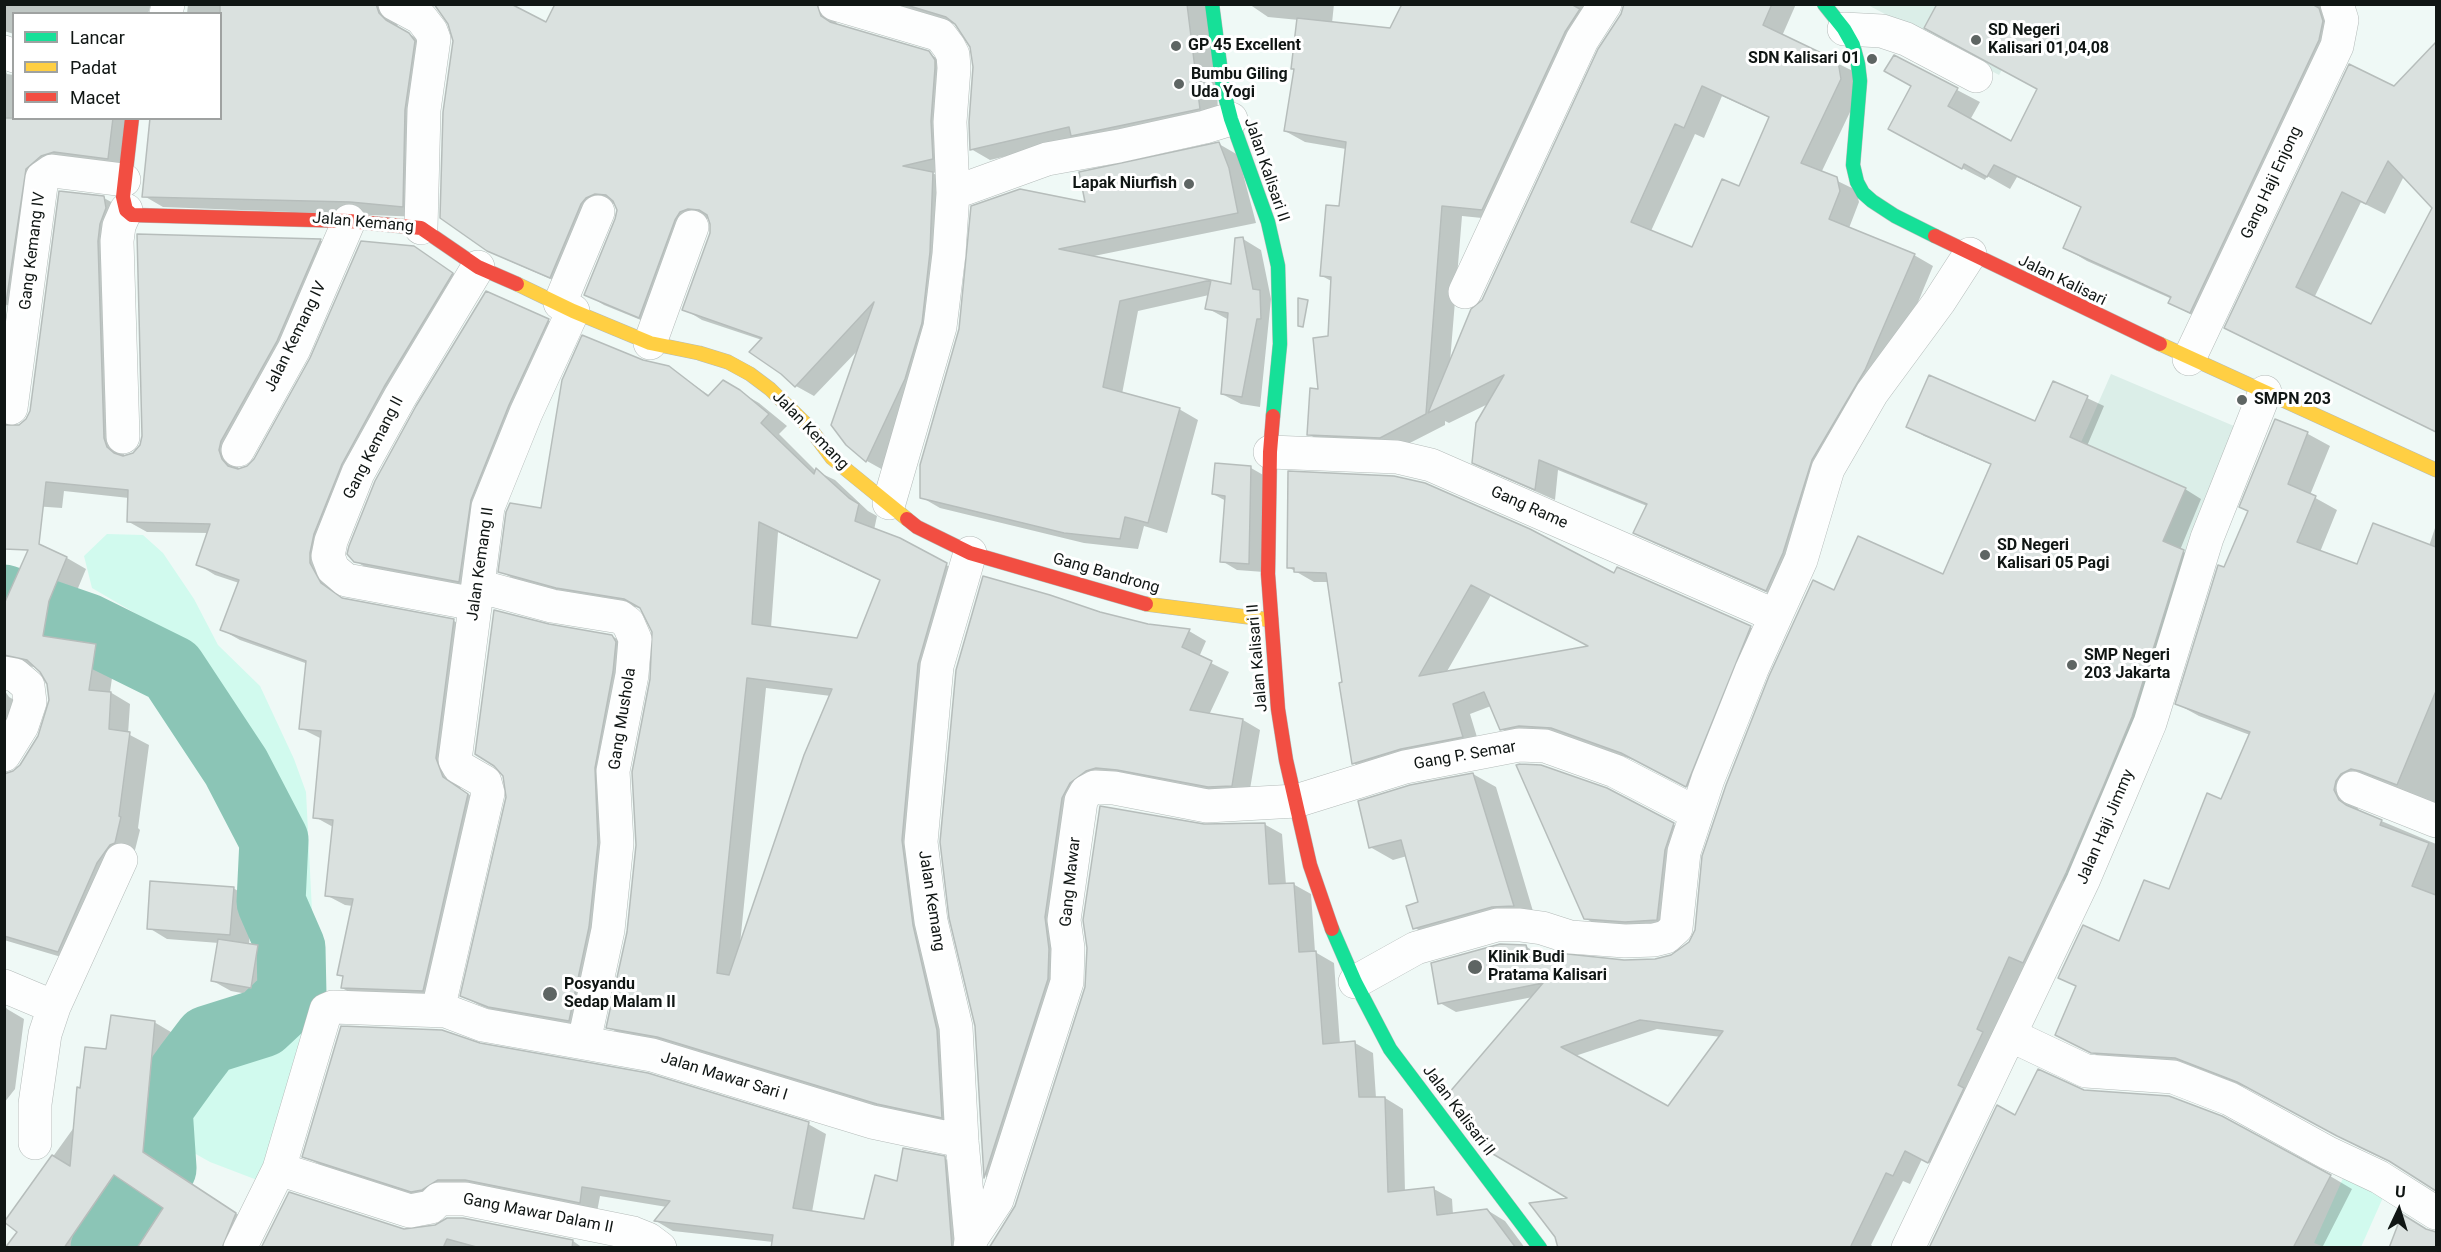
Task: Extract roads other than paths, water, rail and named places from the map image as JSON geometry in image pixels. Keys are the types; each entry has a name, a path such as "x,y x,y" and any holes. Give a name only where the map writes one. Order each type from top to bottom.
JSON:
{"street":[{"path":"835,4 940,35 953,55 950,122 953,193 940,327 889,503"},
{"name":"Jalan Kalisari II","path":"1212,4 1223,88 1231,119 1268,222 1278,266 1280,344 1270,452 1267,532 1271,620 1278,709 1310,865 1329,922 1355,982 1390,1049 1540,1248"},
{"path":"1465,292 1581,40 1605,4"},
{"name":"Jalan Kalisari","path":"1824,4 1844,29 1853,45 1860,81 1853,165 1860,188 1872,201 1895,216 1970,254 2189,359 2436,470"},
{"name":"Gang Haji Enjong","path":"2189,359 2337,46 2342,20 2337,4"},
{"path":"399,6 421,18 434,39 424,110 421,228"},
{"path":"1844,29 1882,31 1906,39 1976,76"},
{"path":"953,193 1047,159 1205,128 1231,119"},
{"path":"123,437 117,241 125,195 132,120"},
{"name":"Gang Kemang IV","path":"11,408 42,178 52,171 125,195"},
{"name":"Jalan Kemang","path":"125,195 139,217 256,217 349,221 421,228 478,267 567,307 650,343 699,353 728,362 750,374 770,389 809,427 832,458 917,527 970,553 937,666 921,842 931,921 956,1027 970,1243"},
{"name":"Jalan Kemang II","path":"446,1011 441,997 488,793 484,782 459,768 455,760 488,507 567,307 598,212"},
{"name":"Jalan Kemang IV","path":"238,450 294,349 349,221"},
{"path":"650,343 692,227"},
{"path":"1355,982 1416,948 1497,926 1520,925 1542,928 1570,937 1625,941 1654,940 1666,937 1676,928 1683,852 1747,680 1802,560 1828,469 1872,393 1939,302 1970,254"},
{"name":"Gang Kemang II","path":"476,595 346,580 333,569 328,556 330,540 358,473 400,397 478,267"},
{"name":"Jalan Haji Jimmy","path":"1908,1248 2083,881 2146,733 2207,538 2265,392"},
{"name":"Gang Rame","path":"1270,452 1397,457 1431,465 1776,616"},
{"name":"Gang Bandrong","path":"970,553 1056,577 1105,594 1165,608 1271,620"},
{"name":"Gang Mushola","path":"476,595 620,617 628,623 635,639 632,675 614,771 617,843 608,930 584,1042"},
{"path":"4,673 15,675 28,686 30,702 22,726 4,755"},
{"name":"Gang P. Semar","path":"1296,801 1405,767 1519,745 1545,746 1615,771 1696,813"},
{"name":"Gang Mawar","path":"970,1243 997,1200 1067,982 1068,948 1064,920 1081,801 1086,792 1095,787 1114,788 1207,806 1296,801"},
{"path":"2353,788 2436,821"},
{"path":"35,1143 35,1104 45,1034 54,1007 121,860"},
{"path":"4,986 54,1007"},
{"name":"Jalan Mawar Sari I","path":"279,1168 326,1010 333,1007 446,1011 483,1025 652,1055 872,1122 962,1141"},
{"path":"2010,1035 2086,1071 2173,1077 2230,1099 2328,1153 2379,1177 2436,1213"},
{"path":"240,1248 279,1168"},
{"name":"Gang Mawar Dalam II","path":"279,1168 410,1211 430,1207 439,1199 465,1199 633,1233 648,1239 660,1248"}],"waterway":[{"path":"4,599 85,627 172,670 236,767 274,840 271,902 291,948 292,995 262,1023 208,1040 158,1108 162,1168 105,1248"}],"place":[{"name":"SD Negeri Kalisari 01,04,08","path":"1976,40"},
{"name":"GP 45 Excellent","path":"1176,46"},
{"name":"SDN Kalisari 01","path":"1872,59"},
{"name":"Bumbu Giling Uda Yogi","path":"1179,84"},
{"name":"Lapak Niurfish","path":"1189,184"},
{"name":"SMPN 203","path":"2242,400"},
{"name":"SD Negeri Kalisari 05 Pagi","path":"1985,555"},
{"name":"SMP Negeri 203 Jakarta","path":"2072,665"},
{"name":"Klinik Budi Pratama Kalisari","path":"1475,967"},
{"name":"Posyandu Sedap Malam II","path":"550,994"}]}
